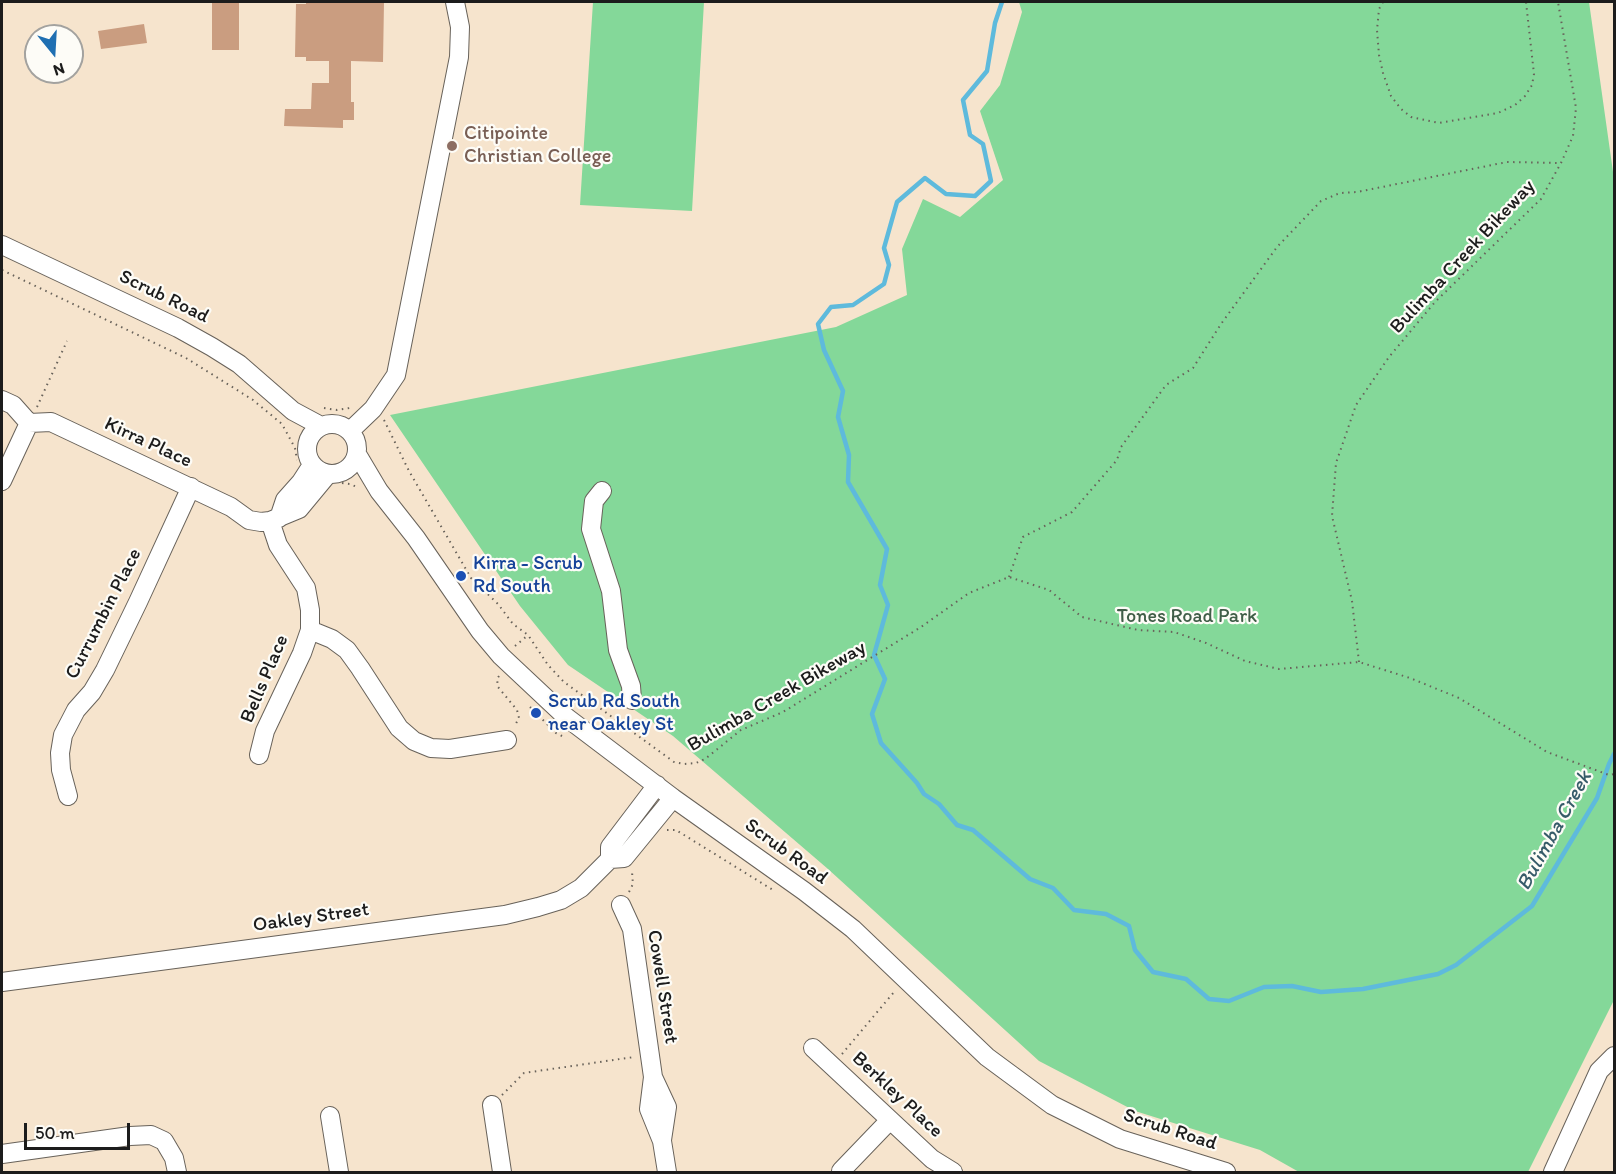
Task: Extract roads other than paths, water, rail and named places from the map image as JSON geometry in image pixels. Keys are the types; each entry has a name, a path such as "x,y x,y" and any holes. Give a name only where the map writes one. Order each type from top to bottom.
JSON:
{"street":[{"path":"350,431 373,409 396,375 459,57 460,27 455,2"},
{"name":"Scrub Road","path":"2,245 167,323 239,364 291,420 308,442"},
{"path":"2,400 13,405 29,423 2,481"},
{"name":"Scrub Road","path":"291,420 321,426"},
{"name":"Kirra Place","path":"29,423 51,423 231,507 249,520 261,522 275,519"},
{"path":"275,519 299,509 337,472 355,460 357,444 350,431 334,424 321,426 308,442 307,454 312,465 319,471 337,472"},
{"name":"Scrub Road","path":"357,454 379,491 416,538 480,631 501,656 567,717 673,798 853,929 987,1057 1052,1105 1120,1139 1226,1173"},
{"path":"275,519 285,500 312,465"},
{"name":"Scrub Road","path":"337,472 379,491"},
{"name":"Currumbin Place","path":"68,796 60,753 63,735 76,710 92,692 105,670 190,487"},
{"path":"602,490 594,501 591,529 611,591 618,650 631,686 632,700"},
{"name":"Bells Place","path":"259,755 265,731 310,630 310,610 306,588 278,544 275,519"},
{"path":"310,630 332,639 347,650 399,728 414,741 431,748 450,749 507,740"},
{"name":"Oakley Street","path":"617,858 610,847 657,785"},
{"name":"Oakley Street","path":"2,982 505,915 538,907 561,900 581,888 617,858 673,798"},
{"name":"Cowell Street","path":"621,905 632,929 650,1054 653,1077 648,1109 662,1141 666,1173"},
{"name":"Berkley Place","path":"813,1048 932,1159 953,1173"},
{"path":"1553,1173 1599,1071 1614,1056"},
{"path":"492,1105 501,1173"},
{"path":"330,1116 339,1173"},
{"path":"841,1171 890,1120"},
{"path":"2,1154 151,1135 164,1141 174,1158 177,1173"}],"waterway":[{"name":"Bulimba Creek","path":"1002,2 995,23 987,71 963,100 970,135 983,144 991,181 975,196 946,194 925,178 897,202 884,248 889,265 884,284 853,305 831,307 818,324 824,350 843,391 838,417 849,455 848,482 887,549 880,585 888,605 874,655 885,679 872,714 881,743 924,794 939,804 957,825 973,830 1030,879 1053,888 1074,910 1106,914 1129,926 1135,950 1153,972 1186,979 1209,999 1229,1001 1264,987 1292,986 1321,992 1363,989 1438,974 1456,965 1532,906 1597,798 1614,754"}],"place":[{"name":"Citipointe Christian College","path":"452,146"},
{"name":"Kirra - Scrub Rd South","path":"461,576"},
{"name":"Scrub Rd South near Oakley St","path":"536,713"}],"park label":[{"name":"Tones Road Park","path":"1187,617"}]}
